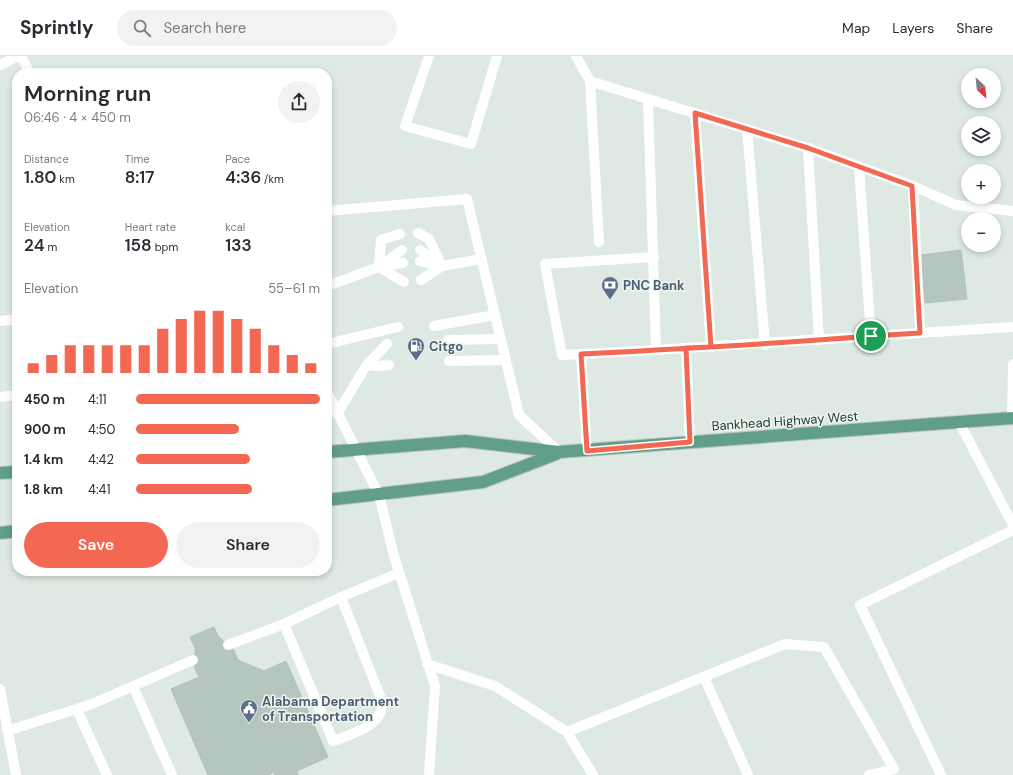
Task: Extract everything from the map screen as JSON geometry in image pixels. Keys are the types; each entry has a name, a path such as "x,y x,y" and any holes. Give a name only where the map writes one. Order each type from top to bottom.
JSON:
{"main road":[{"name":"Bankhead Highway West","path":"332,452 465,441 559,452 587,451 1012,418"},
{"name":"Bankhead Highway West","path":"332,500 483,482 559,452"},
{"path":"0,473 12,472"},
{"path":"0,532 12,531"}],"lane":[{"path":"0,66 18,56"},
{"path":"21,56 27,68"},
{"path":"429,56 405,126 470,144 497,56"},
{"path":"576,56 590,81 599,242"},
{"path":"590,81 808,148 912,186 956,205 1013,211"},
{"path":"648,99 656,350"},
{"path":"695,113 711,347"},
{"path":"747,129 765,345"},
{"path":"808,148 820,340"},
{"path":"859,166 871,336"},
{"path":"912,186 920,333"},
{"path":"332,211 467,199 519,415 559,452"},
{"path":"379,267 381,240 400,234"},
{"path":"418,234 429,239 442,266"},
{"path":"379,267 402,250"},
{"path":"420,250 442,266"},
{"path":"654,257 545,264 562,355 765,345 871,336 1013,327"},
{"path":"420,262 442,266 481,259"},
{"path":"332,284 379,267 403,263"},
{"path":"421,280 442,266"},
{"path":"379,267 404,282"},
{"path":"434,326 495,315"},
{"path":"0,321 12,320"},
{"path":"332,343 398,327"},
{"path":"448,340 501,339"},
{"path":"337,414 366,364 387,344"},
{"path":"686,348 690,442"},
{"path":"581,354 587,451"},
{"path":"449,361 506,360"},
{"path":"366,364 378,366 389,365"},
{"path":"1012,418 1013,364"},
{"path":"0,397 12,396"},
{"path":"332,403 357,449 379,495 399,573 435,686 429,775"},
{"path":"958,422 1010,512 1013,525"},
{"path":"941,775 860,605 1013,530"},
{"path":"228,645 284,624 399,573"},
{"path":"284,624 334,741 360,731 381,714 383,709 382,701 341,598"},
{"path":"567,732 785,644 824,647 896,772 869,775"},
{"path":"7,731 77,710 193,660"},
{"path":"427,664 495,686 567,732 593,775"},
{"path":"704,677 748,775"},
{"path":"133,686 172,775"},
{"path":"0,689 16,775"},
{"path":"77,710 107,775"}],"building":[{"path":"961,250 967,299 925,303 921,255"},
{"name":"Alabama Department of Transportation","path":"214,627 218,636 233,649 238,660 264,671 286,661 328,757 297,771 298,775 275,775 274,772 268,775 208,775 171,689 199,677 195,669 195,648 190,637"}],"place":[{"name":"PNC Bank","path":"610,300"},
{"name":"Citgo","path":"416,361"},
{"name":"Alabama Department of Transportation","path":"249,723"}],"route":[{"path":"871,336 765,345 686,348 581,354 587,451 690,442 686,348 711,347 695,113 808,148 912,186 920,333 871,336"}]}
